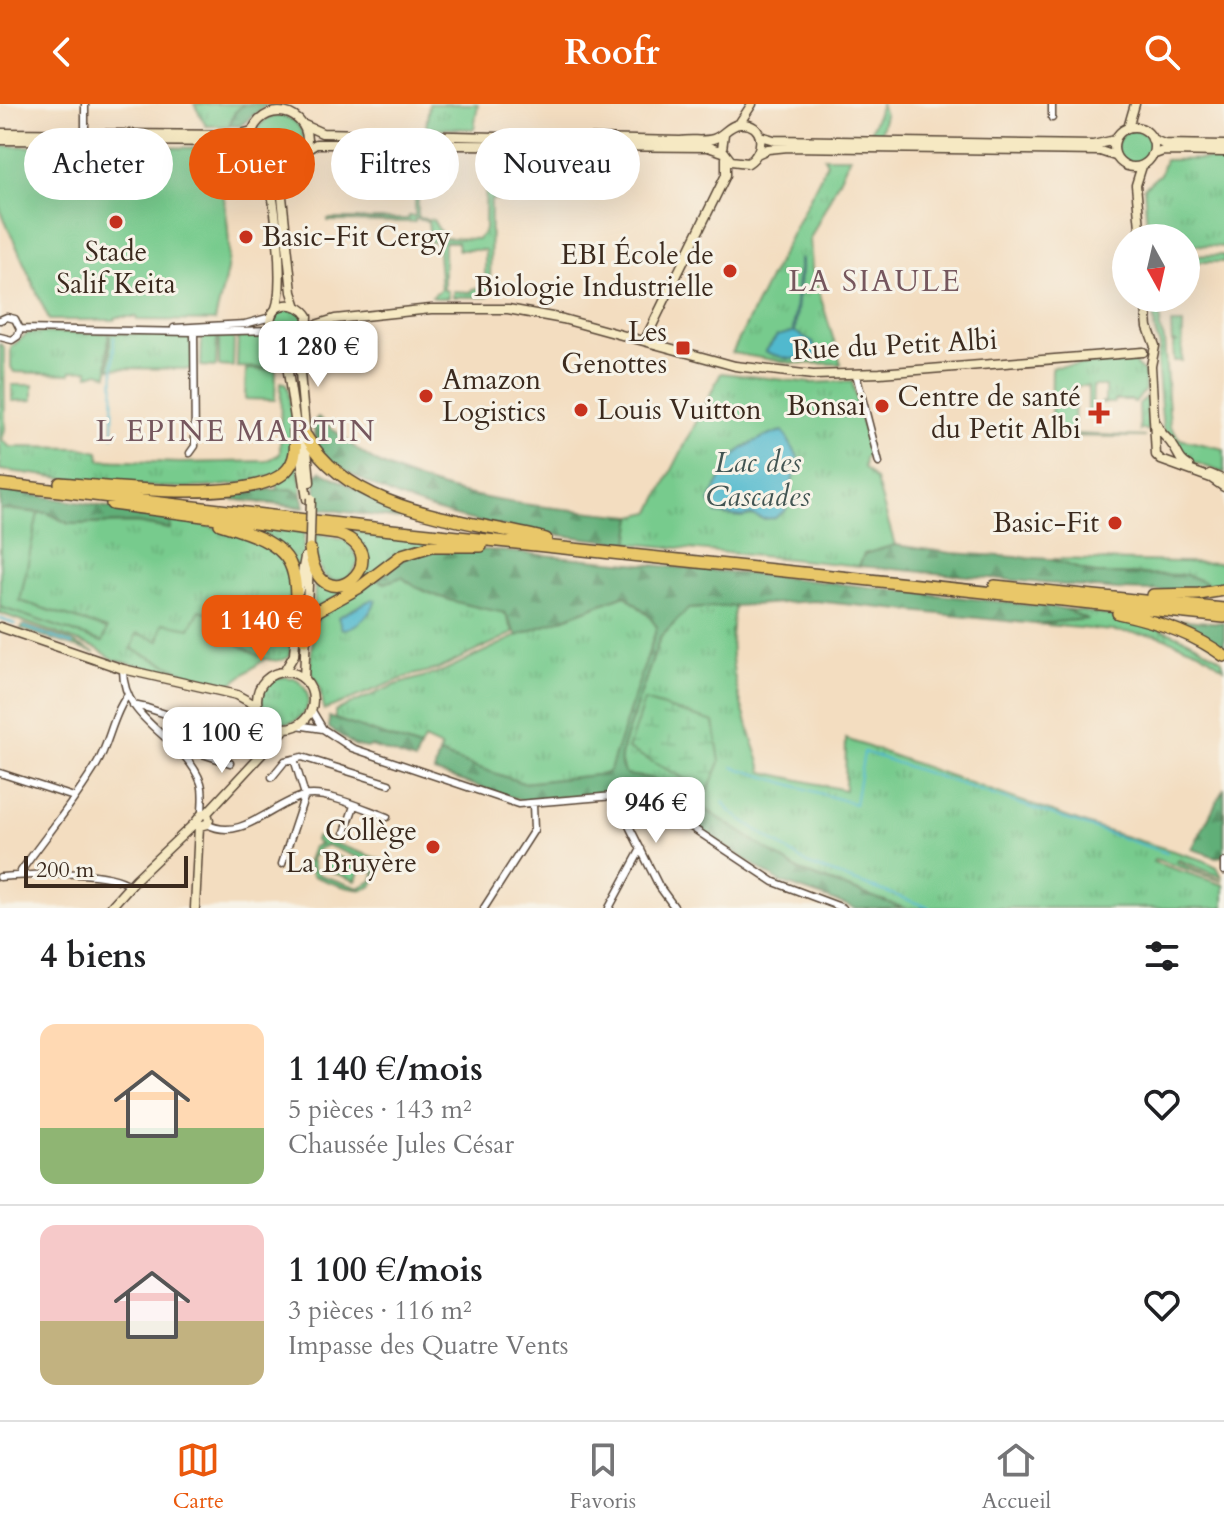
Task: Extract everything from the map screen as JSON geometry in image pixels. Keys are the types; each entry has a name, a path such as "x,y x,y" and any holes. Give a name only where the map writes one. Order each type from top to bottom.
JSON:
{"highway":[{"path":"2,482 31,481 162,491 253,485 272,480 288,469 301,434"},
{"path":"301,434 321,458 341,474 398,503 452,521 544,542"},
{"path":"31,481 544,542 1224,609"},
{"path":"2,482 1224,617"},
{"path":"2,482 177,514 338,534 350,538 360,550 361,570 348,582 331,585 315,574 309,540"},
{"path":"177,514 246,532 279,551 293,570 296,614"},
{"path":"305,640 317,611 360,587 405,553 442,545 544,542"},
{"path":"1095,596 1106,593 1181,595 1224,590"},
{"path":"1066,601 1148,619 1201,641 1224,656"}],"main road":[{"path":"269,114 274,104"},
{"path":"739,124 752,106"},
{"path":"752,106 759,153"},
{"path":"726,175 721,143 730,127 739,124 746,124 772,140 1099,144 1115,140 1128,128 1134,107"},
{"path":"1134,107 1142,129 1152,139 1164,144 1224,145"},
{"path":"254,128 269,114 288,109 302,124 322,133 681,141 711,140 724,134"},
{"path":"302,124 303,128"},
{"path":"1128,128 1142,129"},
{"path":"0,133 24,134"},
{"path":"0,140 24,139"},
{"path":"1152,139 1152,155"},
{"path":"1115,140 1115,156"},
{"path":"315,147 321,144 433,144 708,147 740,164"},
{"path":"645,340 726,175 768,149 1100,151 1115,156 1127,166 1136,185 1140,224"},
{"path":"1136,185 1142,166 1152,155 1163,151 1224,152"},
{"path":"1127,166 1142,166"},
{"path":"272,200 280,296 271,330 289,343 300,340"},
{"path":"282,200 292,292 296,304 308,316 309,327 300,340 298,351 301,434 309,499 304,680"},
{"path":"274,313 287,304 296,304"},
{"name":"Rue du Petit Albi","path":"308,316 313,319 335,319 451,308 508,309 563,319 749,368 802,375 856,374 1129,353 1147,348"},
{"path":"1146,312 1156,456 1211,478 1224,487"},
{"name":"Rue du Petit Albi","path":"309,327 335,319"},
{"path":"281,340 301,434"},
{"path":"1153,409 1159,430 1186,465 1224,480"},
{"path":"1156,446 1166,441"},
{"path":"1167,460 1175,451"},
{"path":"284,672 293,657 296,614 309,540"},
{"path":"0,627 123,669 237,695 257,706 274,726 286,728 297,725 311,709 312,695 304,680 296,674 284,672 270,676 259,688 237,695"},
{"path":"257,706 259,688"},
{"path":"265,719 268,745"},
{"path":"195,908 201,825 205,813 241,779 286,728"},
{"path":"110,908 201,825"}],"street":[{"path":"85,104 85,128"},
{"path":"1052,104 1052,118"},
{"path":"194,329 255,323 274,313"},
{"path":"0,320 7,317 15,319 20,329 18,336 12,340 0,337"},
{"path":"20,329 271,330"},
{"path":"190,453 195,446 194,329"},
{"path":"856,374 879,463"},
{"path":"123,669 127,696 133,705 188,761 202,786 205,813"},
{"path":"20,875 98,763 115,726 121,703 127,696"},
{"path":"133,705 230,735"},
{"path":"311,709 323,729"},
{"path":"297,725 323,729 352,748 518,804 614,796 649,799 774,882 843,908"},
{"path":"176,748 230,763"},
{"path":"272,777 285,761 302,757 389,784"},
{"path":"282,864 305,795 294,759"},
{"path":"0,773 74,797"},
{"path":"201,825 232,829 305,795 321,795 387,817"},
{"path":"614,796 659,886 675,908"},
{"path":"484,908 534,830 533,804"},
{"path":"345,832 354,806"},
{"path":"609,908 641,849"},
{"path":"1224,862 1224,871"},
{"path":"0,877 56,873 114,879 131,886"}],"green space":[{"path":"194,104 244,104 235,112 229,126 206,126"},
{"path":"244,104 268,104 240,126 229,126 235,112"},
{"path":"429,104 478,104 474,129 426,128"},
{"path":"881,104 885,115 880,134 869,135"},
{"path":"279,116 296,123 299,128 259,128 270,118"},
{"path":"1134,130 1146,135 1151,147 1146,159 1134,164 1122,159 1117,147 1122,135"},
{"name":"Stade Salif Keita","path":"0,146 24,146 24,200 173,200 173,148 189,148 189,200 224,200 229,256 215,321 137,320 136,317 49,320 0,209"},
{"path":"824,157 850,157 810,239 812,269 841,364 791,363 732,353 827,163"},
{"path":"1224,159 1224,247 1200,245 1200,224 1147,224 1144,188 1160,174 1165,160"},
{"path":"415,200 418,200 418,218 433,220 444,238 478,239 485,230 485,200 491,200 490,295 453,297 453,291 471,292 472,289 485,288 485,250 458,250 457,242 444,242 444,290 448,291 448,298 436,298 432,296 441,289 437,242 425,241 430,239 428,221 328,219 408,219 415,216"},
{"path":"1224,255 1224,262 1200,262 1200,256"},
{"path":"290,308 301,312 305,323 301,334 290,338 279,334 275,323 279,312"},
{"path":"1153,312 1161,312 1170,426 1180,439 1224,449 1224,473 1185,459 1177,442 1163,429 1157,361 1160,346"},
{"path":"1171,324 1183,324 1182,361 1174,361 1173,343 1178,342 1172,342"},
{"path":"28,333 108,333 108,375 99,372 89,375 88,370 71,371 70,374 14,372 11,347"},
{"path":"110,333 188,333 191,336 192,369 110,368"},
{"path":"202,337 217,337 216,367 201,366"},
{"path":"219,337 234,337 233,367 219,366"},
{"path":"238,337 267,338 267,368 237,367"},
{"path":"0,344 4,347 5,430 2,440 10,447 82,448 99,452 100,460 180,463 267,461 280,454 281,382 288,389 294,433 292,455 288,464 277,474 234,484 202,487 133,486 0,470"},
{"path":"1131,361 1144,372 1145,390 1135,403 1115,400 1114,403 1101,403 1105,401 1105,386 1093,386 1092,413 1088,413 1088,386 1075,386 1074,434 1146,437 1051,436 1052,367"},
{"path":"246,369 276,370 275,400 245,399"},
{"path":"721,373 811,383 852,381 869,454 865,458 864,468 876,480 895,545 864,554 859,566 629,543 633,516 651,512"},
{"path":"12,385 33,385 33,400 12,401"},
{"path":"1146,396 1148,431 1140,431 1139,405"},
{"path":"318,417 373,460 442,488 537,506 633,516 629,543 489,524 421,506 388,493 348,472 326,456 318,446 315,434 313,423"},
{"path":"298,462 304,508 224,496 278,490 277,480"},
{"path":"321,471 392,507 403,516 399,519 316,508 316,474"},
{"path":"0,489 171,518 170,529 136,523 69,524 48,513 0,509"},
{"path":"292,489 302,495 304,507 224,496 226,491"},
{"path":"0,509 38,513 20,601 107,629 103,642 0,607"},
{"path":"38,513 48,513 69,524 136,523 169,529 171,518 230,532 260,543 282,559 291,579 293,621 289,657 274,660 252,653 230,641 233,621 200,611 190,628 132,649 189,677 115,660 96,648 0,613 0,607 102,642 107,629 20,601"},
{"path":"231,525 304,532 298,577 293,564"},
{"path":"353,531 440,541 314,609 315,578 354,585 362,573 364,552 352,535"},
{"path":"315,533 348,541 359,561 349,578 334,581 323,576 315,556"},
{"path":"895,545 951,553 1050,559 1094,574 1187,575 1213,586 1177,591 1117,590 859,566 864,554"},
{"path":"431,550 490,550 771,576 1065,609 1086,619 1035,624 815,601 688,609 660,638 623,745 623,771 626,775 649,778 670,786 800,871 904,908 855,908 780,882 647,795 607,793 523,801 434,772 439,754 523,783 605,774 610,770 657,627 625,595 517,636 505,613 437,596 402,577 385,583 377,579 407,557"},
{"path":"1050,559 1224,563 1224,585 1213,586 1187,575 1094,574"},
{"path":"402,576 437,596 505,613 514,633 438,669 409,676 324,710 319,686 310,669 314,627 320,615 377,579 385,583"},
{"path":"625,595 657,627 611,770 605,774 523,783 439,754 441,748 424,740 420,748 335,719 335,711 395,685 443,671 517,636"},
{"path":"735,606 731,650 733,670 763,772 845,790 846,739 1100,829 1203,860 1217,867 1222,877 1179,860 1177,862 1223,881 1155,859 1153,862 1224,885 1224,908 904,908 800,871 670,786 649,778 625,775 620,760 623,745 660,638 688,609"},
{"path":"1066,609 1107,615 1167,631 1222,660 1224,668 1201,652 1157,635 1035,624 1085,619"},
{"path":"200,610 233,621 230,640 265,659 231,684 190,675 132,649 137,633 159,641 163,623 190,628"},
{"path":"1170,619 1224,623 1224,651 1181,628"},
{"path":"24,625 70,641 95,653 21,629"},
{"path":"285,677 294,678 301,684 307,691 307,709 301,716 294,722 285,723 276,722 269,716 263,709 262,700 263,691 269,684 276,678"},
{"path":"644,701 714,722 720,762 708,791 628,749"},
{"path":"329,717 420,748 415,761 371,746 354,745 329,728"},
{"path":"1224,788 1224,856 1216,857 1192,849"},
{"path":"316,837 390,863 388,867 375,864 376,877 372,885 365,889 344,887 313,876 307,864 313,847 320,844 315,841","holes":["327,845 372,863 372,881 359,888 320,875 314,870 311,859 318,849"]},
{"path":"329,854 361,865 356,881 324,869"}],"water":[{"path":"800,259 795,332 813,342 818,358 788,359 765,352 777,336 793,332"},
{"name":"Lac des Cascades","path":"783,431 798,457 786,510 775,518 763,519 752,515 717,514 709,502 736,455 753,442"},
{"path":"372,599 376,600 374,605 363,619 342,629 338,617"}],"waterway":[{"path":"113,437 114,337"},
{"path":"0,618 15,624"},
{"path":"24,627 72,644"},
{"path":"733,767 855,804 864,752 1167,853"},
{"path":"723,802 732,813 809,865 931,908"}],"place":[{"name":"Stade Salif Keita","path":"116,222"},
{"name":"Basic-Fit Cergy","path":"246,237"},
{"name":"EBI École de Biologie Industrielle","path":"730,271"},
{"name":"Les Genottes","path":"683,348"},
{"name":"Amazon Logistics","path":"426,396"},
{"name":"Bonsai","path":"882,406"},
{"name":"Louis Vuitton","path":"581,410"},
{"name":"Centre de santé du Petit Albi","path":"1099,413"},
{"name":"Basic-Fit","path":"1115,523"},
{"name":"Collège La Bruyère","path":"433,847"}],"district":[{"name":"LA SIAULE","path":"875,281"},
{"name":"L EPINE MARTIN","path":"236,431"}]}
